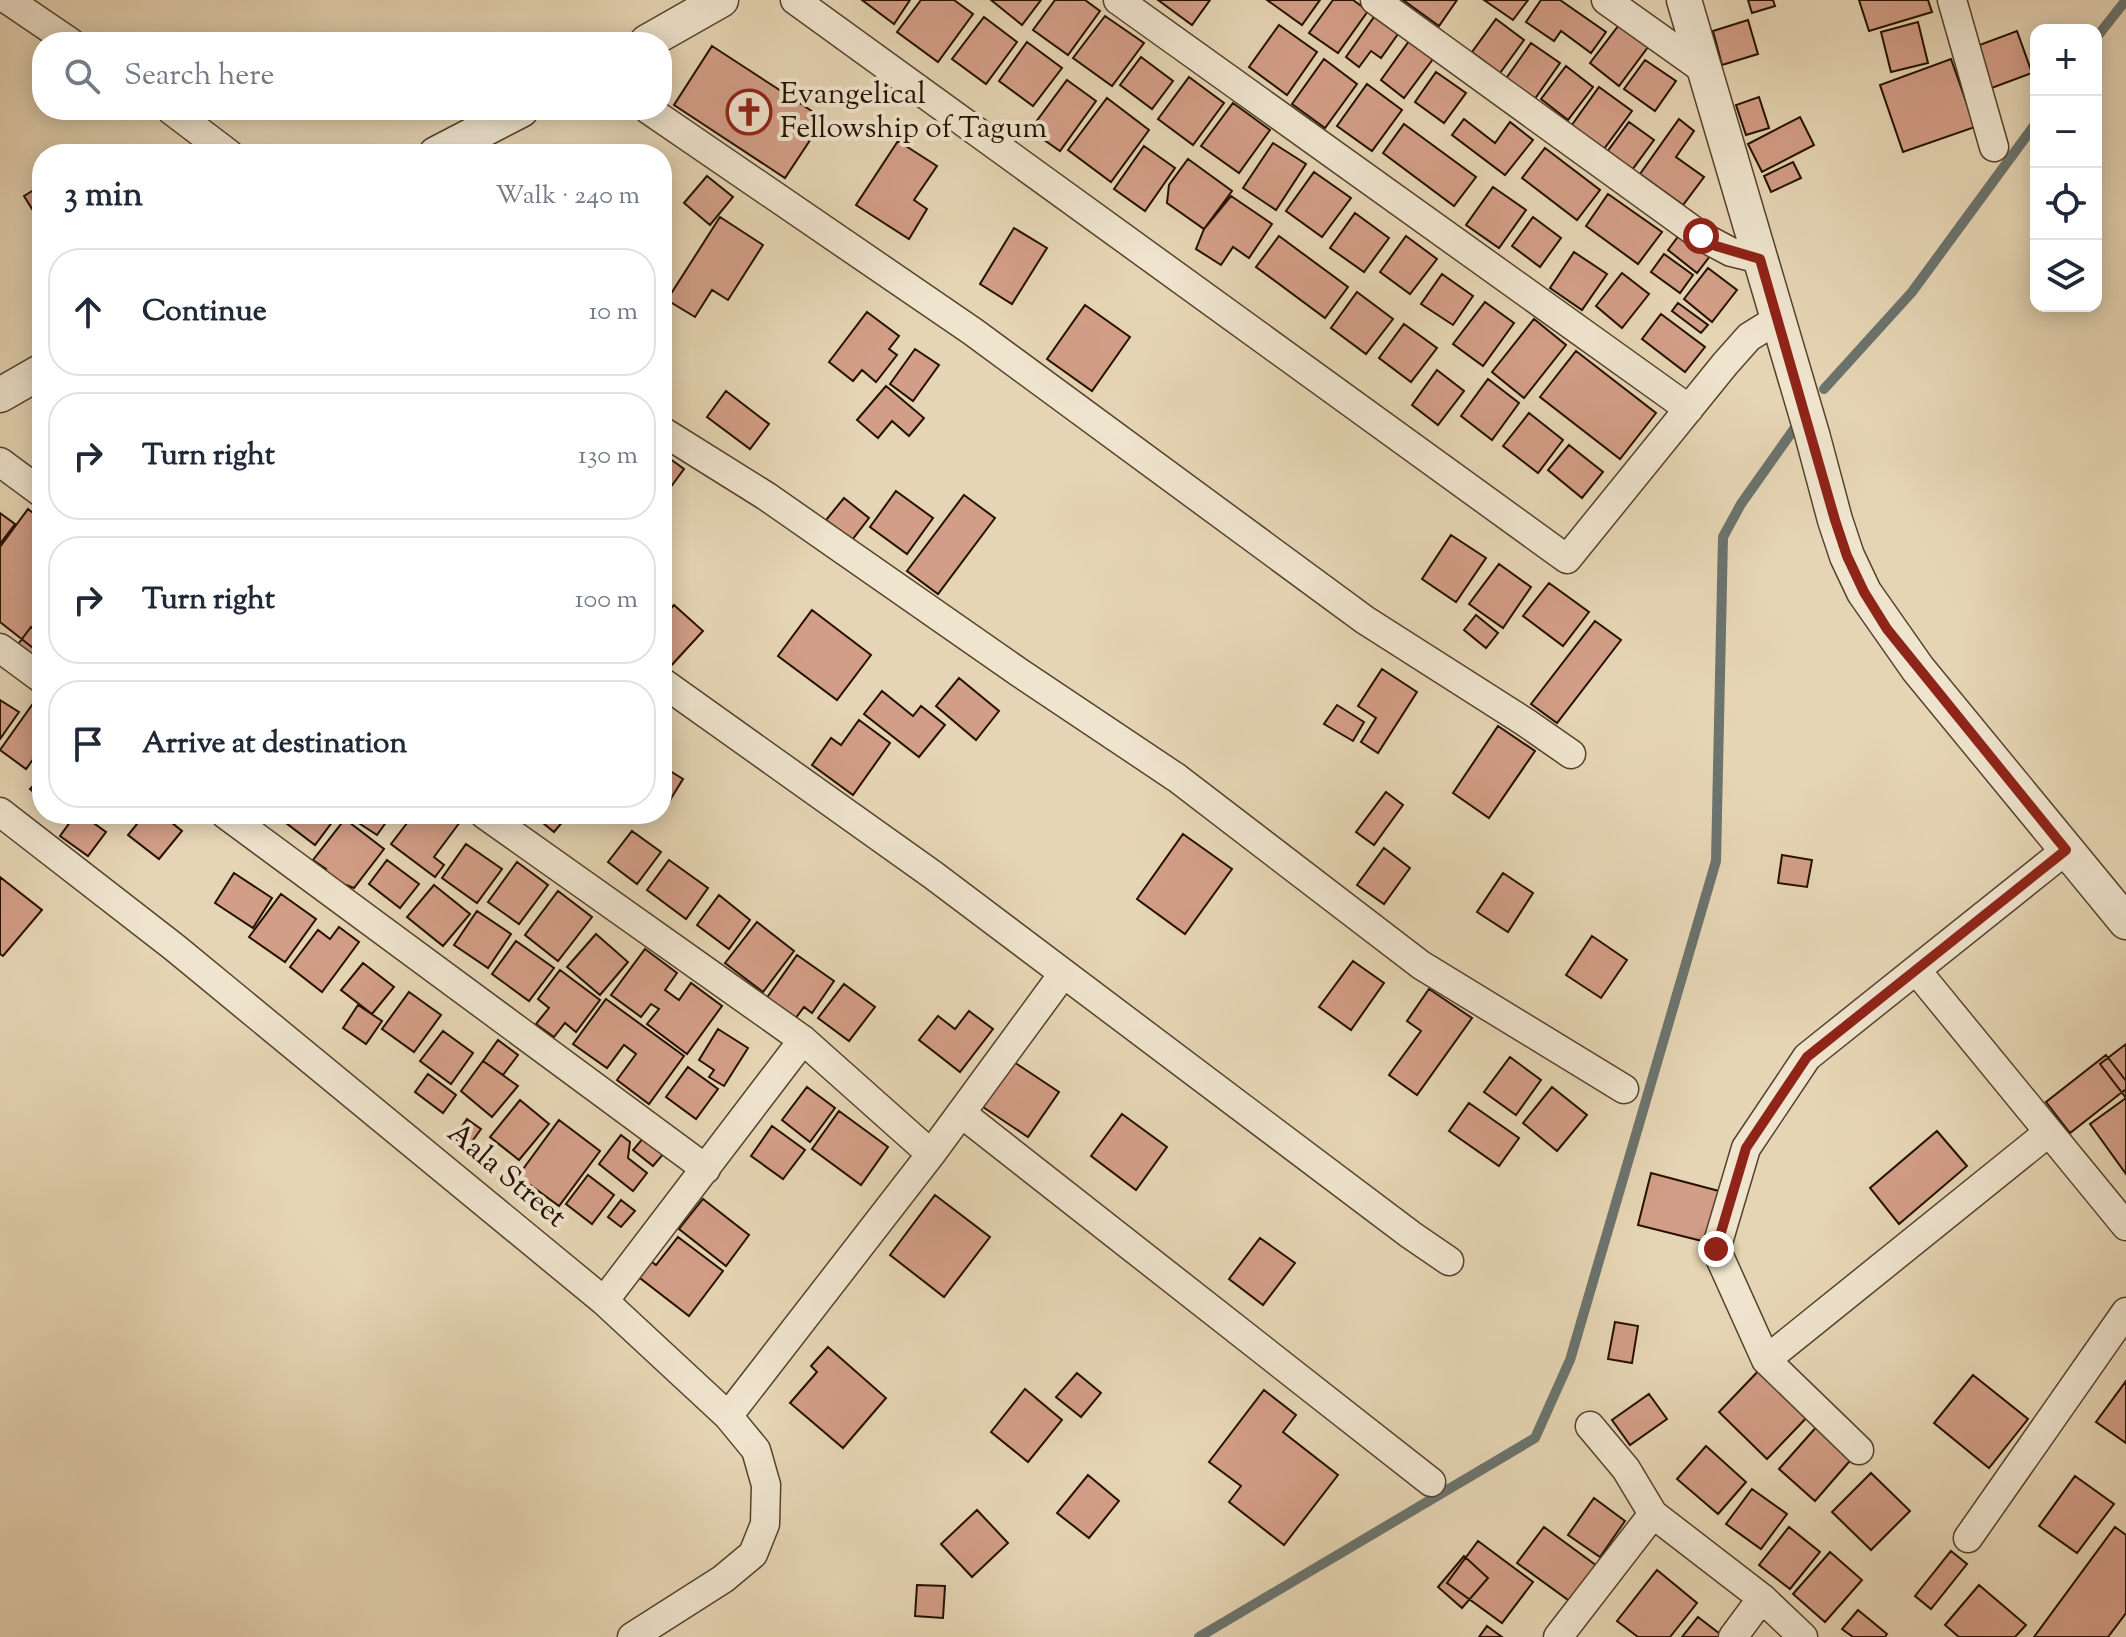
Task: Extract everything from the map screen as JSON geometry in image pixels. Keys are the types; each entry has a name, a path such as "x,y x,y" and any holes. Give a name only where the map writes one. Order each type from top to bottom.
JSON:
{"street":[{"path":"8,0 55,32"},
{"path":"665,32 721,0"},
{"path":"795,0 1567,559 1749,337 1778,319"},
{"path":"1118,0 1689,409"},
{"path":"1375,0 1701,236 1716,246 1760,259"},
{"path":"1606,0 1703,69"},
{"path":"1684,0 1835,520 1864,592 1918,669 2126,922"},
{"path":"1952,0 1994,147"},
{"path":"184,120 216,144"},
{"path":"455,144 502,120"},
{"path":"664,120 972,331 1365,620 1571,754"},
{"path":"0,395 32,377"},
{"path":"672,437 766,496 1177,778 1421,965 1624,1089"},
{"path":"0,462 32,486"},
{"path":"0,648 32,672"},
{"path":"672,689 933,875 1449,1261"},
{"name":"Aala Street","path":"0,812 186,957 604,1301 728,1416 756,1450 766,1485 765,1524 753,1554 723,1579 632,1637"},
{"path":"239,824 706,1169"},
{"path":"498,824 803,1040 931,1154"},
{"path":"1859,1450 1766,1360 1716,1249 1746,1148 1807,1057 2066,850"},
{"path":"1916,970 2126,1226"},
{"path":"728,1416 931,1154 1063,974"},
{"path":"604,1301 803,1040"},
{"path":"961,1113 1431,1482"},
{"path":"1766,1360 2049,1132"},
{"path":"1968,1538 2126,1312"},
{"path":"1590,1426 1626,1469 1653,1514 1762,1598 1803,1637"},
{"path":"1558,1637 1653,1514"},
{"path":"1733,1637 1762,1598"}],"building":[{"path":"862,0 910,0 894,24"},
{"path":"921,0 954,0 973,14 938,62 897,32"},
{"path":"991,0 1041,0 1022,25"},
{"path":"1055,0 1085,0 1100,11 1068,55 1033,30"},
{"path":"1158,0 1210,0 1192,25"},
{"path":"1267,0 1320,0 1302,25"},
{"path":"1333,0 1353,0 1368,11 1338,53 1309,33"},
{"path":"1403,0 1457,0 1439,26"},
{"path":"1484,0 1528,0 1513,20"},
{"path":"1541,0 1560,0 1606,32 1591,53 1561,31 1554,41 1526,22"},
{"path":"1748,0 1773,0 1775,6 1752,13"},
{"path":"1859,0 1928,0 1932,12 1869,31"},
{"path":"1105,16 1144,43 1112,86 1073,58"},
{"path":"984,17 1017,42 986,84 952,59"},
{"path":"1374,17 1398,34 1381,58 1371,51 1359,67 1346,57"},
{"path":"1496,19 1524,40 1500,73 1472,52"},
{"path":"1748,20 1758,54 1722,65 1713,31"},
{"path":"1622,21 1651,43 1619,86 1590,63"},
{"path":"1918,22 1928,63 1891,72 1881,32"},
{"path":"1279,25 1317,52 1287,95 1249,67"},
{"path":"2017,31 2030,74 1989,89 1974,47"},
{"path":"1412,37 1436,55 1404,98 1381,80"},
{"path":"1027,42 1062,68 1033,106 999,81"},
{"path":"1531,43 1560,63 1534,100 1505,80"},
{"name":"Evangelical Fellowship of Tagum","path":"712,46 824,119 785,178 674,105"},
{"path":"1141,57 1173,81 1152,109 1120,85"},
{"path":"1324,59 1357,84 1325,128 1292,104"},
{"path":"1951,59 1975,127 1903,152 1880,85"},
{"path":"1645,60 1676,81 1655,111 1624,89"},
{"path":"1566,66 1593,87 1568,120 1541,99"},
{"path":"1436,72 1466,93 1444,123 1415,102"},
{"path":"1189,77 1224,103 1193,145 1158,119"},
{"path":"1067,80 1096,101 1060,151 1030,130"},
{"path":"1367,84 1402,110 1372,151 1337,126"},
{"path":"1599,87 1632,111 1601,153 1569,129"},
{"path":"1759,97 1769,128 1746,135 1736,105"},
{"path":"1107,98 1149,130 1111,182 1068,150"},
{"path":"1233,103 1270,130 1239,173 1201,146"},
{"path":"1800,117 1814,145 1762,172 1748,144"},
{"path":"1464,119 1495,143 1510,122 1533,140 1505,175 1452,135"},
{"path":"1679,119 1694,131 1676,157 1704,177 1683,205 1640,174"},
{"path":"1629,122 1654,140 1632,170 1607,152"},
{"path":"1404,124 1476,177 1454,206 1383,153"},
{"path":"898,141 937,166 914,200 927,209 909,239 856,205"},
{"path":"1273,143 1306,164 1276,210 1243,188"},
{"path":"1144,146 1175,168 1145,211 1114,189"},
{"path":"1545,148 1600,190 1577,220 1522,178"},
{"path":"1188,159 1232,191 1204,229 1167,203 1169,185"},
{"path":"1793,162 1801,178 1771,192 1764,176"},
{"path":"1314,172 1351,198 1322,237 1286,211"},
{"path":"707,176 733,197 710,225 684,203"},
{"path":"1493,187 1526,210 1499,248 1466,225"},
{"path":"32,191 32,209 24,196"},
{"path":"1608,194 1662,232 1638,264 1586,226"},
{"path":"1231,196 1272,224 1249,258 1233,247 1221,265 1196,249 1204,229"},
{"path":"1355,213 1389,238 1364,272 1330,248"},
{"path":"720,217 763,245 728,300 712,290 695,317 672,303 672,292"},
{"path":"1533,217 1561,238 1540,267 1512,246"},
{"path":"1014,228 1047,248 1012,304 980,284"},
{"path":"1680,234 1710,256 1697,273 1668,250"},
{"path":"1279,236 1348,287 1325,318 1256,267"},
{"path":"1406,236 1437,259 1410,294 1380,272"},
{"path":"1574,252 1607,274 1582,310 1550,288"},
{"path":"1664,254 1693,275 1680,293 1651,272"},
{"path":"1708,268 1737,290 1712,322 1684,299"},
{"path":"1622,273 1649,294 1622,328 1596,306"},
{"path":"1442,274 1473,296 1453,325 1421,304"},
{"path":"1357,292 1393,319 1366,354 1331,328"},
{"path":"1485,302 1514,323 1483,366 1453,344"},
{"path":"1678,303 1708,325 1701,333 1672,311"},
{"path":"1085,305 1130,337 1092,391 1047,359"},
{"path":"867,312 899,336 889,349 897,355 876,382 862,370 853,381 829,362"},
{"path":"1661,314 1705,347 1685,372 1642,339"},
{"path":"1534,319 1566,345 1524,398 1492,372"},
{"path":"1404,324 1437,348 1411,382 1379,358"},
{"path":"915,349 939,365 913,401 890,384"},
{"path":"1576,351 1656,413 1620,459 1540,397"},
{"path":"1437,370 1464,391 1438,425 1412,405"},
{"path":"1488,379 1519,403 1492,440 1461,416"},
{"path":"886,386 924,418 909,436 892,421 878,438 857,420"},
{"path":"726,391 769,424 750,449 707,417"},
{"path":"1529,413 1563,440 1538,473 1503,446"},
{"path":"1569,445 1603,472 1582,498 1548,470"},
{"path":"672,460 684,469 672,485"},
{"path":"896,491 933,518 907,554 870,527"},
{"path":"964,495 995,518 938,594 907,571"},
{"path":"844,498 869,518 852,540 826,520"},
{"path":"28,509 32,512 32,647 0,622 0,547"},
{"path":"0,513 15,524 0,544"},
{"path":"1451,535 1486,558 1456,602 1422,579"},
{"path":"1499,564 1531,587 1503,628 1469,604"},
{"path":"1549,583 1589,612 1563,646 1523,616"},
{"path":"674,605 703,631 672,665"},
{"path":"812,610 871,655 837,700 778,656"},
{"path":"1476,615 1498,633 1486,648 1464,630"},
{"path":"1595,621 1621,640 1557,723 1531,704"},
{"path":"31,627 32,659 16,647"},
{"path":"1382,669 1417,692 1378,753 1361,742 1376,718 1358,706"},
{"path":"959,678 999,711 976,740 936,706"},
{"path":"882,691 913,716 921,706 945,725 919,757 864,714"},
{"path":"0,700 19,712 0,739"},
{"path":"32,705 32,761 26,769 0,750"},
{"path":"1337,705 1364,722 1353,741 1324,724"},
{"path":"859,720 890,743 853,795 812,765 831,738 841,745"},
{"path":"1498,726 1535,751 1489,818 1453,793"},
{"path":"672,772 683,779 672,797"},
{"path":"1386,792 1403,805 1374,845 1356,832"},
{"path":"69,824 95,824 106,832 88,856 60,836"},
{"path":"137,824 173,824 182,831 159,859 128,835"},
{"path":"287,824 331,824 315,845"},
{"path":"341,824 352,824 384,849 354,888 346,885 340,892 320,877 326,869 313,860"},
{"path":"360,824 385,824 377,835"},
{"path":"406,824 459,824 434,857 444,865 435,877 391,844"},
{"path":"544,824 561,824 554,832"},
{"path":"632,831 661,852 637,884 608,862"},
{"path":"1183,834 1232,869 1185,934 1137,899"},
{"path":"466,844 502,869 477,903 442,878"},
{"path":"1384,848 1410,868 1384,904 1357,885"},
{"path":"1782,855 1812,860 1807,887 1778,883"},
{"path":"387,860 419,884 400,908 369,884"},
{"path":"669,860 708,888 686,919 647,890"},
{"path":"517,862 548,885 519,924 488,902"},
{"path":"234,873 272,898 253,928 215,903"},
{"path":"1503,873 1533,893 1508,932 1477,912"},
{"path":"0,877 42,910 3,956 0,954"},
{"path":"434,885 470,914 443,946 407,917"},
{"path":"558,891 592,917 558,961 525,935"},
{"path":"281,894 316,919 285,962 249,937"},
{"path":"719,895 750,920 729,949 697,925"},
{"path":"477,911 511,934 488,968 454,945"},
{"path":"757,922 794,951 763,992 725,963"},
{"path":"339,927 359,942 322,992 290,967 318,930 330,939"},
{"path":"596,934 628,962 600,995 567,967"},
{"path":"1592,936 1627,960 1601,998 1566,975"},
{"path":"516,941 554,968 529,1001 492,974"},
{"path":"645,949 677,973 665,990 679,1000 691,983 722,1006 687,1054 647,1024 659,1009 651,1004 641,1017 611,995"},
{"path":"797,955 834,981 812,1013 804,1007 795,1019 766,999"},
{"path":"1353,961 1384,983 1351,1030 1319,1007"},
{"path":"363,963 394,987 372,1014 341,990"},
{"path":"560,970 600,1000 576,1032 565,1023 554,1037 536,1024 549,1008 538,999"},
{"path":"844,984 875,1007 849,1041 818,1018"},
{"path":"1429,989 1472,1018 1417,1095 1389,1075 1421,1031 1407,1021"},
{"path":"409,992 441,1015 414,1052 382,1029"},
{"path":"606,999 684,1056 649,1104 617,1080 636,1054 624,1045 607,1068 573,1044"},
{"path":"358,1005 382,1021 366,1044 343,1028"},
{"path":"969,1011 993,1029 960,1072 919,1040 938,1016 955,1029"},
{"path":"718,1029 748,1048 724,1086 709,1077 714,1070 699,1060"},
{"path":"443,1031 473,1053 451,1084 420,1061"},
{"path":"498,1040 518,1055 503,1075 483,1061"},
{"path":"2126,1044 2126,1098 2100,1064"},
{"path":"2106,1055 2126,1081 2126,1089 2070,1133 2046,1102"},
{"path":"1510,1057 1541,1080 1516,1115 1484,1092"},
{"path":"1011,1060 1059,1092 1028,1137 980,1105"},
{"path":"483,1061 518,1086 492,1117 461,1091"},
{"path":"688,1067 718,1089 696,1119 666,1097"},
{"path":"428,1074 456,1095 443,1113 415,1092"},
{"path":"807,1087 835,1108 810,1142 782,1120"},
{"path":"1552,1087 1587,1115 1557,1151 1523,1123"},
{"path":"2126,1098 2126,1174 2090,1124"},
{"path":"520,1100 549,1124 519,1160 490,1137"},
{"path":"1469,1103 1519,1138 1499,1166 1449,1131"},
{"path":"839,1111 888,1147 861,1185 812,1149"},
{"path":"1122,1114 1167,1147 1136,1190 1091,1156"},
{"path":"467,1119 481,1129 468,1147 454,1138"},
{"path":"559,1120 600,1151 559,1206 518,1176"},
{"path":"772,1126 805,1150 783,1179 751,1156"},
{"path":"1937,1131 1967,1166 1899,1224 1870,1188"},
{"path":"621,1135 630,1142 628,1158 647,1173 633,1191 599,1164"},
{"path":"645,1136 665,1152 653,1166 633,1150"},
{"path":"1651,1173 1719,1191 1706,1242 1638,1225"},
{"path":"588,1175 614,1195 592,1224 566,1204"},
{"path":"935,1195 990,1237 944,1297 890,1255"},
{"path":"703,1199 749,1235 726,1266 679,1229"},
{"path":"621,1200 635,1211 621,1227 608,1217"},
{"path":"678,1237 723,1271 689,1316 636,1275 648,1259 656,1265"},
{"path":"1260,1238 1295,1263 1263,1305 1229,1279"},
{"path":"1615,1322 1638,1326 1632,1363 1608,1359"},
{"path":"828,1347 886,1398 843,1448 790,1403 817,1372 811,1366"},
{"path":"1765,1364 1813,1411 1767,1459 1719,1412"},
{"path":"1077,1373 1101,1393 1081,1417 1056,1397"},
{"path":"1973,1375 2028,1419 1989,1468 1934,1423"},
{"path":"2126,1381 2126,1443 2096,1422"},
{"path":"1025,1389 1062,1420 1028,1462 991,1432"},
{"path":"1264,1390 1296,1415 1283,1432 1338,1475 1284,1545 1229,1502 1241,1486 1209,1462"},
{"path":"1649,1394 1667,1419 1630,1445 1612,1420"},
{"path":"1819,1424 1855,1455 1815,1501 1779,1469"},
{"path":"1706,1446 1746,1482 1718,1514 1677,1479"},
{"path":"1871,1473 1910,1511 1871,1550 1832,1512"},
{"path":"1088,1475 1119,1501 1089,1538 1057,1513"},
{"path":"2075,1476 2114,1504 2077,1553 2039,1526"},
{"path":"1752,1489 1787,1514 1761,1549 1726,1524"},
{"path":"1594,1498 1625,1521 1600,1557 1568,1535"},
{"path":"977,1510 1008,1543 972,1577 941,1544"},
{"path":"1544,1527 1597,1566 1571,1602 1517,1563"},
{"path":"1789,1527 1820,1552 1790,1589 1759,1565"},
{"path":"2115,1527 2126,1535 2126,1613 2108,1637 2034,1637"},
{"path":"1478,1541 1533,1582 1502,1623 1447,1583"},
{"path":"1951,1551 1967,1564 1931,1609 1915,1596"},
{"path":"1830,1552 1862,1580 1825,1622 1793,1594"},
{"path":"1464,1556 1488,1578 1462,1608 1438,1587"},
{"path":"1657,1570 1697,1603 1670,1637 1638,1637 1617,1621"},
{"path":"917,1585 945,1586 943,1618 915,1616"},
{"path":"1979,1585 2026,1625 2015,1637 1959,1637 1945,1625"},
{"path":"1858,1610 1887,1634 1885,1637 1853,1637 1842,1629"},
{"path":"1698,1617 1724,1637 1682,1637"},
{"path":"1487,1626 1502,1637 1479,1637"}],"waterway":[{"path":"2102,30 2126,0"},
{"path":"1824,389 1912,292 2030,131"},
{"path":"1199,1637 1535,1438 1570,1360 1716,861 1723,537 1741,504 1794,429"}],"place":[{"name":"Evangelical Fellowship of Tagum","path":"749,112"}],"route":[{"path":"1701,236 1716,246 1760,259 1835,520 1864,592 1887,629 1918,669 2066,850 1807,1057 1746,1148 1716,1249"}]}
